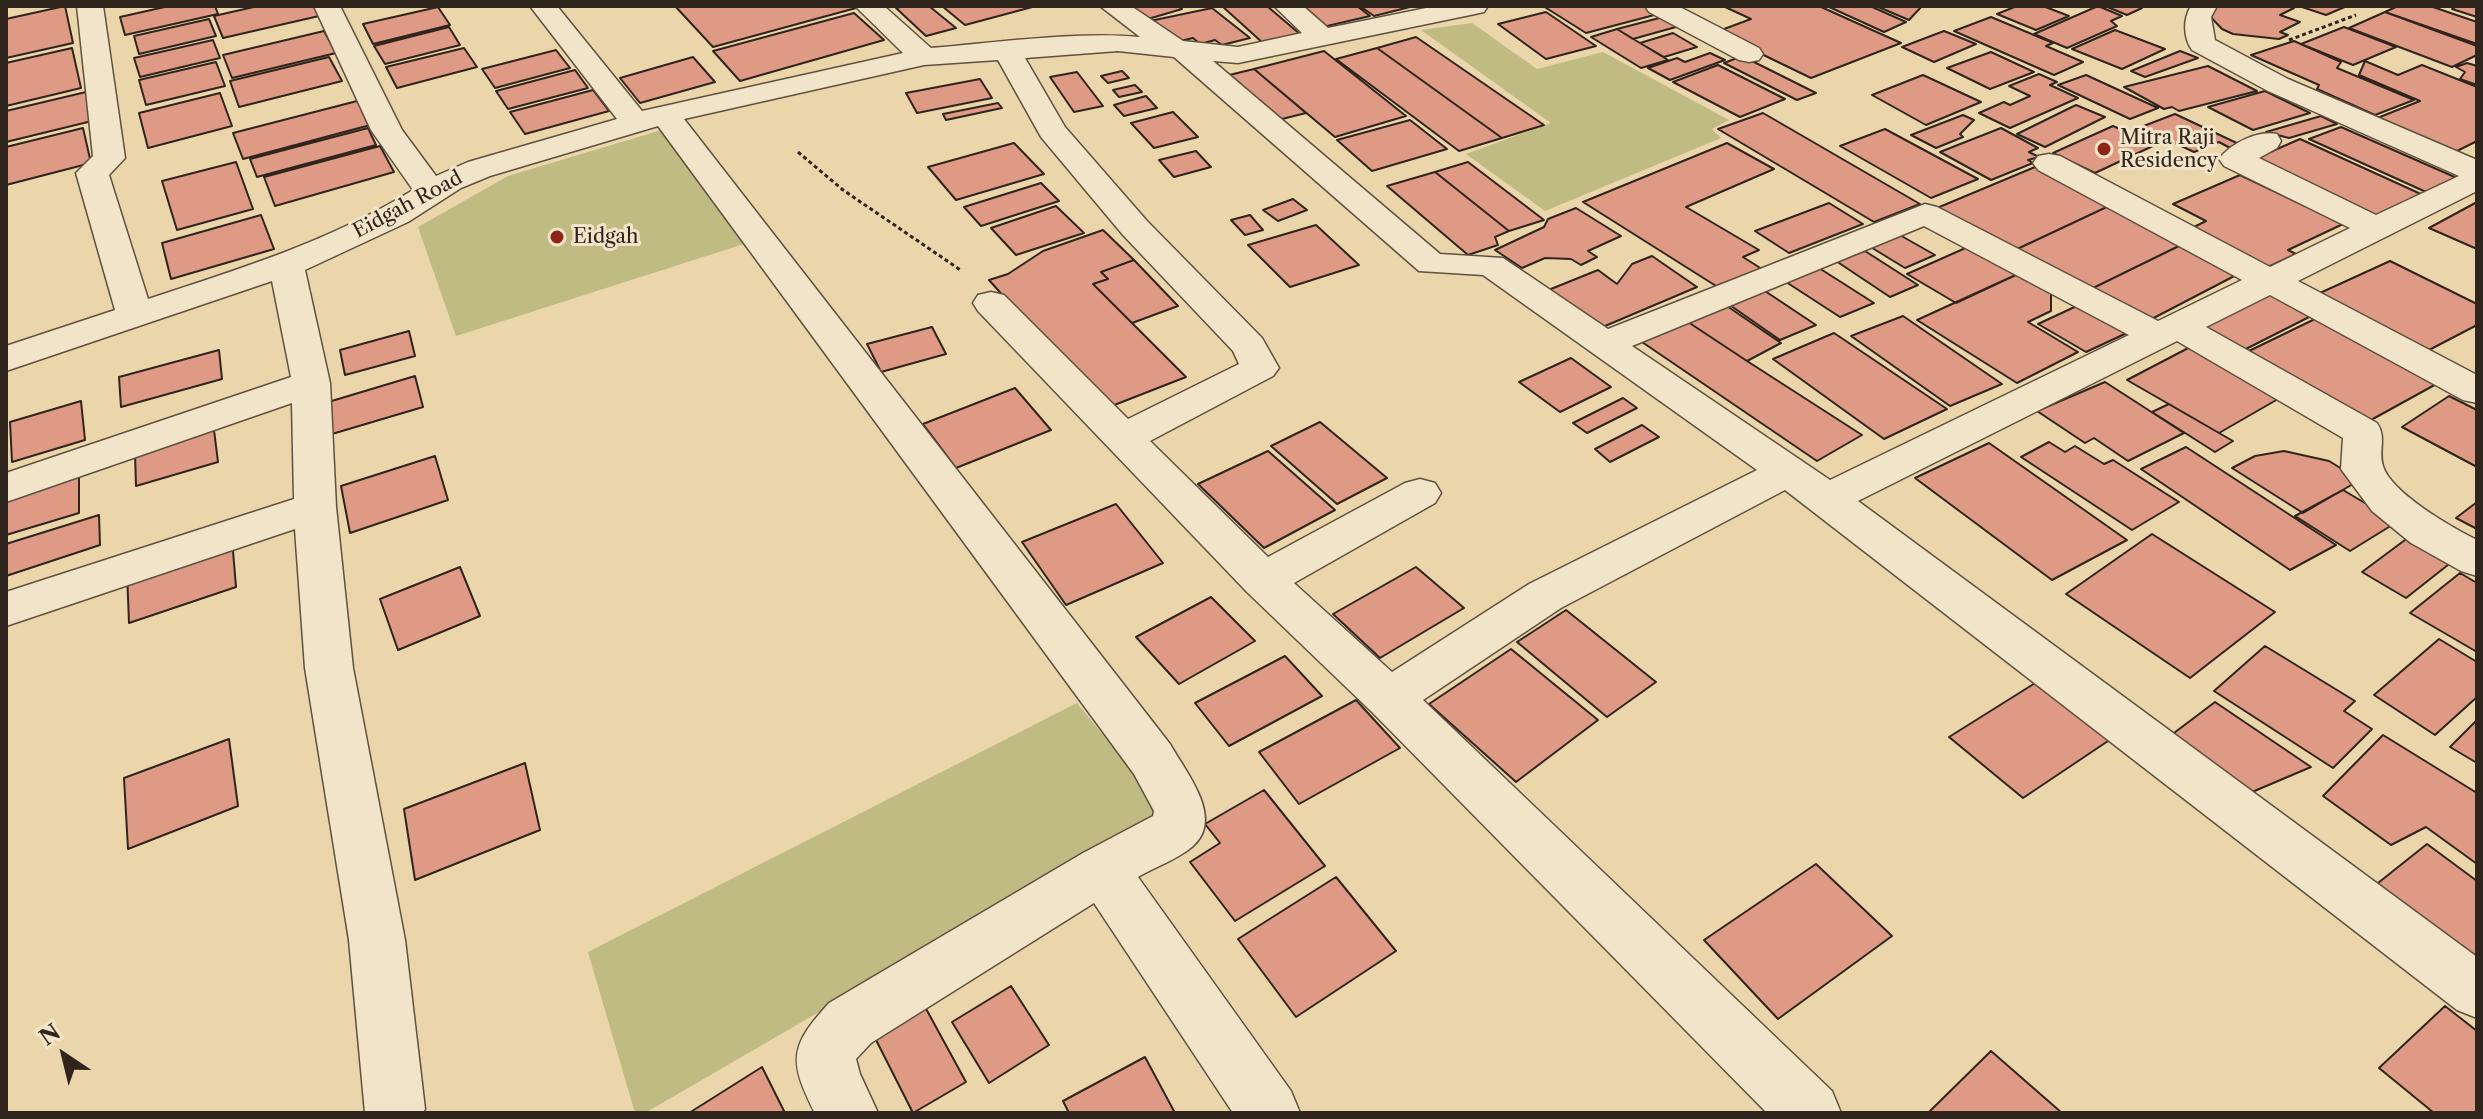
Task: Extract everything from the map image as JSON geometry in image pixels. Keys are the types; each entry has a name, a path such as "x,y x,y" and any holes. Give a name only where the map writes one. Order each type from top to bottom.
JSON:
{"street":[{"path":"90,6 109,158 92,173 135,316"},
{"path":"327,6 370,101 421,181 433,192"},
{"path":"543,6 610,87 650,118 1152,759 1180,810 1176,829 1102,870 850,1023 825,1051 831,1082 847,1113"},
{"path":"868,6 924,57"},
{"path":"1113,6 1178,49 1431,264 1491,265 1789,471 2477,991"},
{"path":"1287,6 1323,38"},
{"name":"Eidgah Road","path":"6,359 286,265 396,215 479,169 650,118 924,57 1118,43 1238,55 1475,6"},
{"path":"1658,6 1749,54"},
{"path":"2204,6 2198,17 2202,44 2278,85 2472,166"},
{"path":"1006,49 1052,131 1135,228 1249,346 1260,368 1125,437"},
{"path":"2266,141 2235,159 2378,229"},
{"path":"2049,163 2477,391"},
{"path":"1827,499 2378,229 2472,166"},
{"path":"1604,344 1925,214 2169,332 2363,432 2362,469 2387,501 2426,532 2477,560"},
{"path":"286,265 311,383 315,507 329,668 377,940 394,1109"},
{"path":"991,303 1263,580 1389,698 1810,1113"},
{"path":"6,488 311,383"},
{"path":"1389,698 1545,596 1789,471"},
{"path":"1263,580 1420,493"},
{"path":"6,609 315,507"},
{"path":"1102,870 1269,1113"}],"path":[{"path":"798,152 843,190 959,268 991,303"}],"shaded area":[{"path":"1472,23 1537,69 1603,52 1729,120 1712,129 1721,138 1545,211 1466,154 1551,123 1421,30"},
{"path":"665,129 747,243 456,336 418,227 508,176"},
{"path":"1077,703 1165,811 645,1113 635,1113 588,952"}],"building":[{"path":"65,6 73,43 6,58 6,19"},
{"path":"169,6 215,6 218,14 125,35 120,17"},
{"path":"258,6 314,6 319,16 223,38 214,16"},
{"path":"675,6 853,6 856,8 713,47"},
{"path":"929,6 956,28 926,36 896,8"},
{"path":"942,6 1036,6 965,25"},
{"path":"1131,6 1178,6 1182,9 1148,19"},
{"path":"1222,6 1267,6 1301,35 1264,44"},
{"path":"1300,6 1357,6 1370,16 1323,27"},
{"path":"1360,6 1408,6 1410,7 1374,16"},
{"path":"1543,6 1645,6 1658,14 1586,33"},
{"path":"1723,6 1819,6 1901,43 1811,78 1716,32 1751,19"},
{"path":"1827,6 1870,6 1906,22 1884,32"},
{"path":"1876,6 1922,6 1909,20"},
{"path":"2017,6 2043,6 2069,16 2036,30 1997,14"},
{"path":"2098,6 2122,16 2111,21 2117,26 2067,48 2034,34"},
{"path":"2105,6 2136,6 2142,8 2127,15"},
{"path":"2215,6 2288,6 2294,8 2280,15 2300,22 2280,32 2288,35 2279,39 2233,34 2222,29 2205,11"},
{"path":"2299,6 2347,6 2326,15"},
{"path":"2398,6 2430,6 2477,22 2477,44 2385,12"},
{"path":"2477,6 2477,17 2452,9"},
{"path":"438,7 450,25 373,44 363,24"},
{"path":"1212,8 1250,38 1222,45 1215,40 1200,44 1193,38 1176,42 1145,22"},
{"path":"1546,12 1596,46 1546,59 1498,24"},
{"path":"2385,12 2477,46 2477,55 2452,67 2349,28"},
{"path":"854,13 884,40 740,81 713,51"},
{"path":"1667,16 1683,25 1633,39 1617,29"},
{"path":"1991,17 2053,43 2046,46 2083,62 2054,75 1954,31"},
{"path":"209,19 216,36 139,54 134,36"},
{"path":"449,27 460,45 385,64 374,46"},
{"path":"2344,27 2396,47 2353,65 2301,44"},
{"path":"1617,29 1668,60 1641,68 1591,37"},
{"path":"2115,30 2165,49 2122,69 2072,49"},
{"path":"324,31 336,53 232,78 223,55"},
{"path":"1944,31 1976,44 1934,62 1902,47"},
{"path":"1673,33 1697,47 1664,57 1640,43"},
{"path":"1416,37 1544,125 1502,138 1377,48"},
{"path":"213,40 220,58 140,77 134,58"},
{"path":"2294,41 2341,62 2337,68 2414,100 2375,115 2317,89 2319,85 2251,55"},
{"path":"72,48 81,88 6,106 6,63"},
{"path":"464,48 477,67 397,88 386,67"},
{"path":"1377,48 1502,138 1459,151 1336,59"},
{"path":"556,50 570,68 495,88 482,69"},
{"path":"1324,51 1406,116 1335,137 1254,69"},
{"path":"2180,51 2198,58 2145,77 2131,71"},
{"path":"1991,52 2034,72 1990,89 1947,68"},
{"path":"1710,53 1725,60 1670,80 1648,68 1677,58 1685,62"},
{"path":"1742,56 1816,93 1797,100 1724,63"},
{"path":"329,57 342,81 239,107 230,81"},
{"path":"693,57 715,82 640,103 620,78"},
{"path":"2365,61 2398,75 2422,65 2477,87 2477,141 2453,153 2375,119 2420,101 2359,75"},
{"path":"216,62 225,86 146,105 139,80"},
{"path":"2467,63 2477,66 2477,85 2460,79 2465,72 2456,67"},
{"path":"1718,65 1785,99 1740,117 1673,82"},
{"path":"2208,66 2257,91 2179,111 2172,107 2164,109 2124,87"},
{"path":"1254,69 1306,113 1270,122 1221,77"},
{"path":"575,70 588,88 508,109 496,91"},
{"path":"1122,71 1129,78 1108,83 1101,76"},
{"path":"1077,72 1103,106 1074,112 1050,77"},
{"path":"2039,74 2057,82 2050,85 2078,98 2010,128 1979,113 2004,102 2010,105 2030,96 2009,86"},
{"path":"1923,75 1981,102 1926,125 1872,95"},
{"path":"2086,75 2158,108 2130,119 2058,85"},
{"path":"980,79 992,98 917,113 906,93"},
{"path":"1135,85 1142,92 1119,97 1113,90"},
{"path":"593,90 609,111 525,134 510,112"},
{"path":"2265,91 2310,113 2253,130 2208,107"},
{"path":"86,92 92,121 6,142 6,111"},
{"path":"220,93 232,126 148,148 139,113"},
{"path":"1146,96 1157,108 1124,116 1114,105"},
{"path":"361,100 374,124 243,159 233,133"},
{"path":"998,103 1002,108 946,120 943,114"},
{"path":"2076,105 2105,117 2045,147 2017,134"},
{"path":"1173,112 1198,137 1154,148 1131,123"},
{"path":"1763,113 1920,204 1874,222 1718,129"},
{"path":"2175,114 2241,145 2232,149 2219,142 2194,152 2141,127"},
{"path":"1963,115 1974,120 1960,134 1963,137 1936,148 1911,135"},
{"path":"2321,116 2337,124 2289,138 2266,132"},
{"path":"1410,120 1447,149 1372,171 1337,140"},
{"name":"Mitra Raji Residency","path":"2113,126 2155,145 2095,173 2053,153"},
{"path":"2341,127 2457,178 2426,192 2309,139"},
{"path":"83,128 91,163 6,185 6,147"},
{"path":"368,128 376,145 257,177 250,159"},
{"path":"2001,128 2038,148 2029,152 2039,157 2028,160 2033,163 1991,180 1940,152"},
{"path":"1885,129 1978,179 1931,198 1840,146"},
{"path":"2300,139 2423,195 2376,217 2252,160"},
{"path":"1014,143 1044,174 956,200 928,167"},
{"path":"1727,143 1774,169 1686,207 1759,250 1743,257 1765,271 1724,291 1583,202"},
{"path":"380,146 394,172 275,206 264,177"},
{"path":"1196,151 1211,167 1174,177 1159,160"},
{"path":"236,162 253,209 177,230 162,181"},
{"path":"1468,162 1544,220 1509,231 1435,172"},
{"path":"2035,167 2111,205 2013,251 1937,208"},
{"path":"1435,172 1509,231 1495,237 1498,245 1468,255 1387,186"},
{"path":"2240,175 2343,224 2288,250 2296,254 2266,268 2190,229 2206,221 2173,204"},
{"path":"1041,183 1059,201 981,226 964,207"},
{"path":"1293,199 1307,210 1278,221 1263,210"},
{"path":"2477,202 2477,249 2429,228"},
{"path":"1829,203 1863,224 1789,253 1755,231"},
{"path":"2111,205 2185,243 2087,291 2013,251"},
{"path":"1056,206 1084,233 1016,255 991,228"},
{"path":"1576,208 1621,236 1588,251 1597,257 1581,265 1571,259 1545,258 1522,268 1495,250 1544,227 1548,219"},
{"path":"261,215 274,249 171,279 162,243"},
{"path":"1250,215 1263,230 1245,235 1231,220"},
{"path":"1316,225 1359,265 1290,287 1248,245"},
{"path":"1103,230 1134,260 1101,272 1108,279 1093,284 1186,377 1104,409 989,280 1008,274 1043,251"},
{"path":"1898,234 1935,255 1905,268 1869,246"},
{"path":"2185,243 2242,272 2144,323 2087,291"},
{"path":"1970,246 2020,273 1956,303 1907,274"},
{"path":"1865,251 1918,285 1890,297 1836,261"},
{"path":"1652,256 1697,287 1598,329 1546,291 1598,270 1617,284 1632,264"},
{"path":"1134,260 1178,306 1132,323 1093,284 1108,279 1101,272"},
{"path":"2390,261 2477,304 2477,325 2429,350 2320,293"},
{"path":"1819,268 1874,303 1840,317 1786,282"},
{"path":"2020,273 2051,291 2051,311 2028,322 2078,352 2017,383 1917,320"},
{"path":"1759,287 1816,325 1780,340 1724,301"},
{"path":"2273,292 2315,314 2238,353 2198,330"},
{"path":"1724,304 1781,343 1747,361 1685,320"},
{"path":"2081,304 2129,332 2086,352 2038,324"},
{"path":"1903,316 2002,384 1950,406 1851,336"},
{"path":"2319,317 2440,382 2371,420 2249,351"},
{"path":"1685,320 1862,435 1817,461 1642,342"},
{"path":"932,327 946,354 881,372 867,344"},
{"path":"409,331 415,356 345,375 340,350"},
{"path":"1834,333 1947,409 1884,439 1773,359"},
{"path":"2194,345 2285,395 2219,433 2127,380"},
{"path":"219,350 222,379 121,407 119,377"},
{"path":"1571,358 1611,387 1560,412 1519,382"},
{"path":"415,376 423,407 332,434 325,403"},
{"path":"2105,382 2184,433 2128,461 2094,438 2085,443 2037,411"},
{"path":"1015,388 1051,430 956,468 923,424"},
{"path":"2449,396 2477,410 2477,467 2402,427"},
{"path":"1623,398 1637,408 1587,433 1573,423"},
{"path":"81,401 85,440 12,462 10,422"},
{"path":"2169,404 2233,441 2215,452 2152,412"},
{"path":"1320,422 1387,478 1337,504 1271,446"},
{"path":"1642,425 1659,437 1610,462 1595,449"},
{"path":"214,430 218,462 136,486 135,453"},
{"path":"2049,442 2065,452 2075,446 2104,464 2113,460 2179,502 2132,530 2021,457"},
{"path":"1989,443 2127,540 2052,580 1915,478"},
{"path":"2186,447 2336,545 2290,570 2141,469"},
{"path":"1268,451 1335,510 1264,548 1198,484"},
{"path":"2284,451 2329,461 2360,480 2303,513 2232,468 2255,456"},
{"path":"435,456 448,500 350,533 341,486"},
{"path":"79,471 79,513 6,535 6,492"},
{"path":"2343,490 2397,522 2350,551 2295,516"},
{"path":"2477,502 2477,529 2456,518"},
{"path":"1116,504 1163,563 1066,605 1022,542"},
{"path":"99,515 100,545 6,576 6,544"},
{"path":"2152,534 2275,612 2190,678 2066,594"},
{"path":"2409,537 2453,561 2406,598 2362,572"},
{"path":"232,539 236,587 129,623 127,572"},
{"path":"460,567 480,616 398,650 380,599"},
{"path":"1416,567 1464,608 1380,658 1333,614"},
{"path":"2460,573 2477,583 2477,652 2410,613"},
{"path":"1211,597 1255,641 1179,684 1136,637"},
{"path":"1566,610 1656,682 1607,717 1517,642"},
{"path":"2439,639 2477,662 2477,697 2435,735 2374,695"},
{"path":"2265,646 2355,701 2344,711 2372,729 2333,768 2214,691"},
{"path":"1511,649 1598,720 1516,782 1429,704"},
{"path":"1285,656 1322,696 1229,746 1195,703"},
{"path":"2040,680 2114,737 2023,798 1949,737"},
{"path":"1356,700 1400,748 1299,804 1259,752"},
{"path":"2215,702 2311,767 2245,795 2166,739"},
{"path":"2477,720 2477,763 2450,747"},
{"path":"2383,735 2477,793 2477,864 2426,827 2391,845 2323,796"},
{"path":"229,739 238,806 128,849 124,778"},
{"path":"525,763 540,830 415,880 404,809"},
{"path":"1264,790 1325,866 1235,921 1190,862 1220,843 1205,824"},
{"path":"2427,844 2477,881 2477,967 2373,887"},
{"path":"1816,864 1892,936 1778,1019 1704,940"},
{"path":"1336,877 1396,951 1296,1017 1238,939"},
{"path":"1011,986 1049,1045 989,1083 952,1022"},
{"path":"924,1005 966,1082 913,1113 873,1034"},
{"path":"2445,1006 2477,1031 2477,1113 2434,1113 2379,1068"},
{"path":"1991,1051 2062,1113 1928,1113"},
{"path":"1145,1057 1175,1113 1069,1113 1063,1101"},
{"path":"762,1067 785,1113 689,1113"}],"place":[{"name":"Mitra Raji Residency","path":"2104,149"},
{"name":"Eidgah","path":"557,237"}]}
